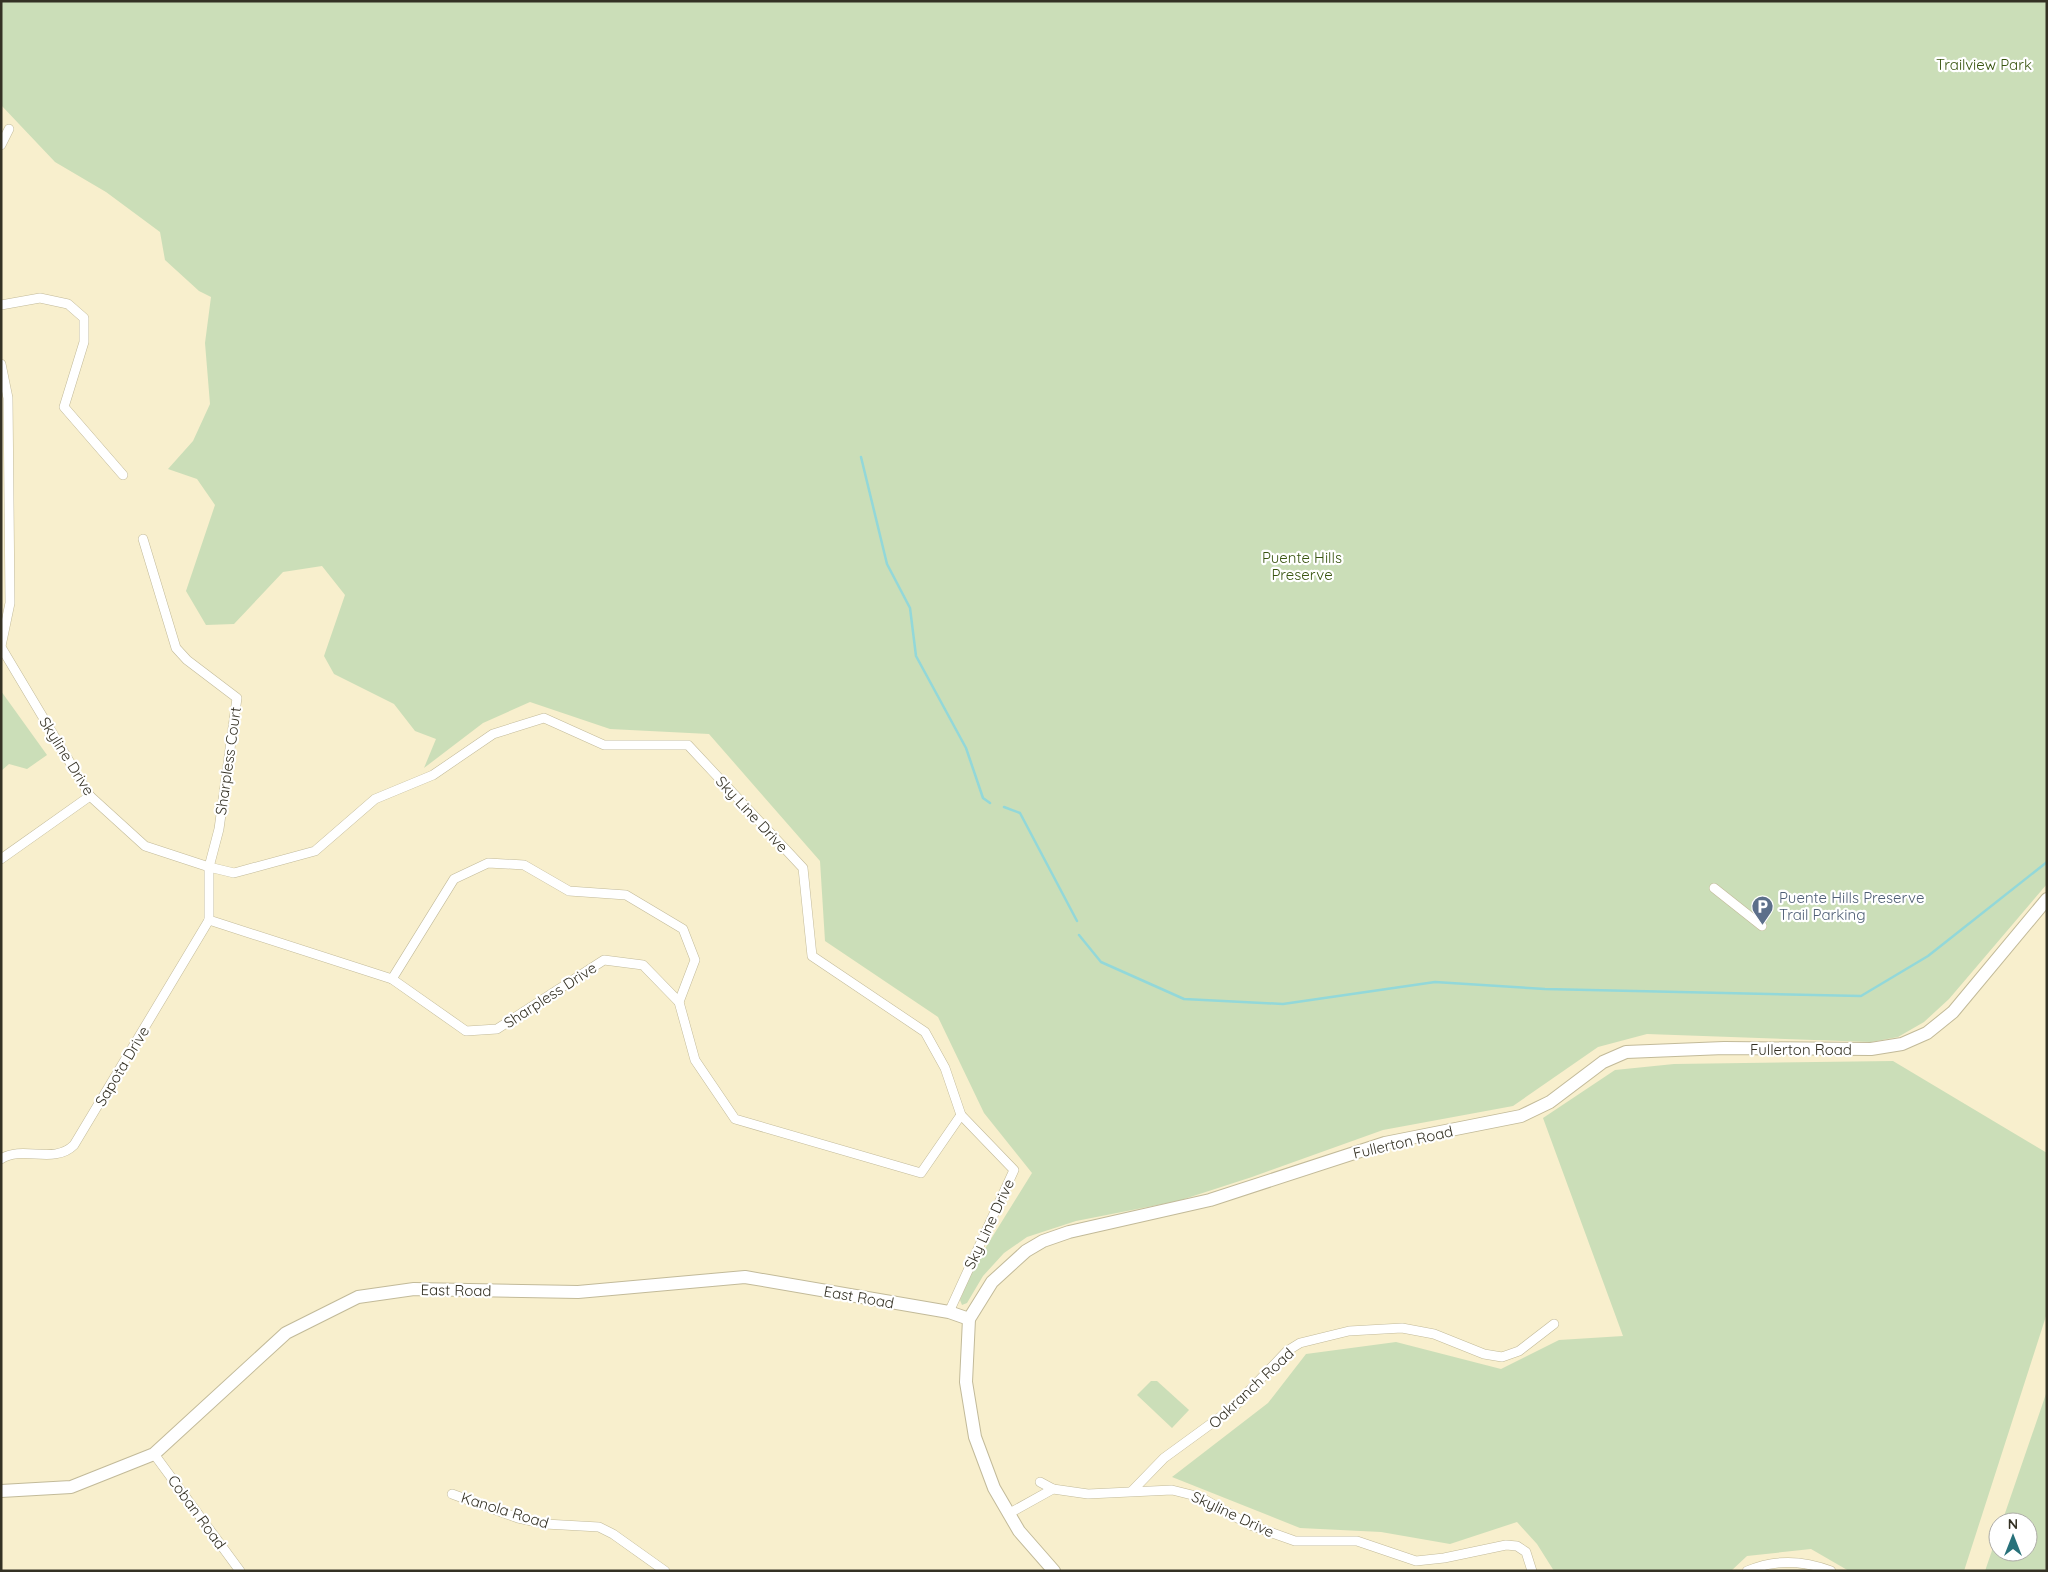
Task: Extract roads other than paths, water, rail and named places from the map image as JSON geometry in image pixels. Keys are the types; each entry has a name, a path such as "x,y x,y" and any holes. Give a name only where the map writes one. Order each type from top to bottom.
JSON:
{"street":[{"path":"1,145 9,130"},
{"path":"1,305 40,298 68,304 84,318 84,342 64,407 123,475"},
{"name":"Skyline Drive","path":"1,364 8,398 10,603 1,646 90,796 145,846 209,867"},
{"name":"Sharpless Court","path":"143,539 176,648 187,660 238,698 219,829 209,867"},
{"name":"Sky Line Drive","path":"209,867 234,873 315,851 375,799 433,775 493,734 544,718 604,746 688,745 803,868 812,956 925,1032 945,1068 961,1115 1014,1170 949,1312"},
{"path":"1,859 90,796"},
{"path":"392,979 454,879 488,863 524,865 569,891 626,895 683,929 695,960 679,1002"},
{"path":"209,867 209,920"},
{"path":"1714,888 1762,926"},
{"name":"Fullerton Road","path":"1054,1571 1030,1545 1008,1514 982,1461 973,1430 966,1382 969,1319 984,1292 1006,1267 1031,1248 1054,1237 1210,1200 1385,1143 1521,1116 1545,1106 1597,1066 1623,1053 1642,1050 1706,1048 1872,1049 1891,1048 1906,1043 1927,1033 1953,1012 2047,899"},
{"name":"Sharpless Drive","path":"209,920 392,979 466,1031 497,1029 604,960 643,965 679,1002 695,1060 735,1119 921,1173 961,1115"},
{"name":"Sapota Drive","path":"1,1159 12,1155 65,1152 74,1145 209,920"},
{"name":"East Road","path":"1,1491 71,1487 154,1454 286,1333 358,1297 414,1288 578,1292 745,1277 949,1312 969,1319"},
{"name":"Oakranch Road","path":"1132,1491 1164,1458 1234,1407 1287,1351 1300,1343 1349,1331 1402,1328 1434,1334 1484,1354 1502,1357 1519,1351 1554,1324"},
{"name":"Coban Road","path":"154,1454 240,1571"},
{"path":"1040,1482 1053,1489"},
{"path":"1008,1514 1053,1489"},
{"name":"Skyline Drive","path":"1053,1489 1088,1494 1166,1490 1186,1492 1212,1503 1250,1525 1277,1536 1306,1542 1357,1541 1412,1560 1444,1558 1494,1546 1514,1545 1526,1552 1532,1571"},
{"name":"Kanola Road","path":"452,1494 518,1518 544,1524 599,1527 613,1534 665,1571"},
{"path":"1747,1571 1769,1563 1787,1562 1810,1564 1831,1571"}],"waterway":[{"path":"861,457 887,564 910,608 916,656 966,748 983,798 990,803"},
{"path":"1004,807 1020,813 1077,921"},
{"path":"1079,935 1101,962 1184,999 1283,1004 1435,982 1545,989 1861,996 1928,956 2047,862"}],"place":[{"name":"Puente Hills Preserve Trail Parking","path":"1763,925"}],"park label":[{"name":"Trailview Park","path":"1984,64"},
{"name":"Puente Hills Preserve","path":"1302,566"}]}
